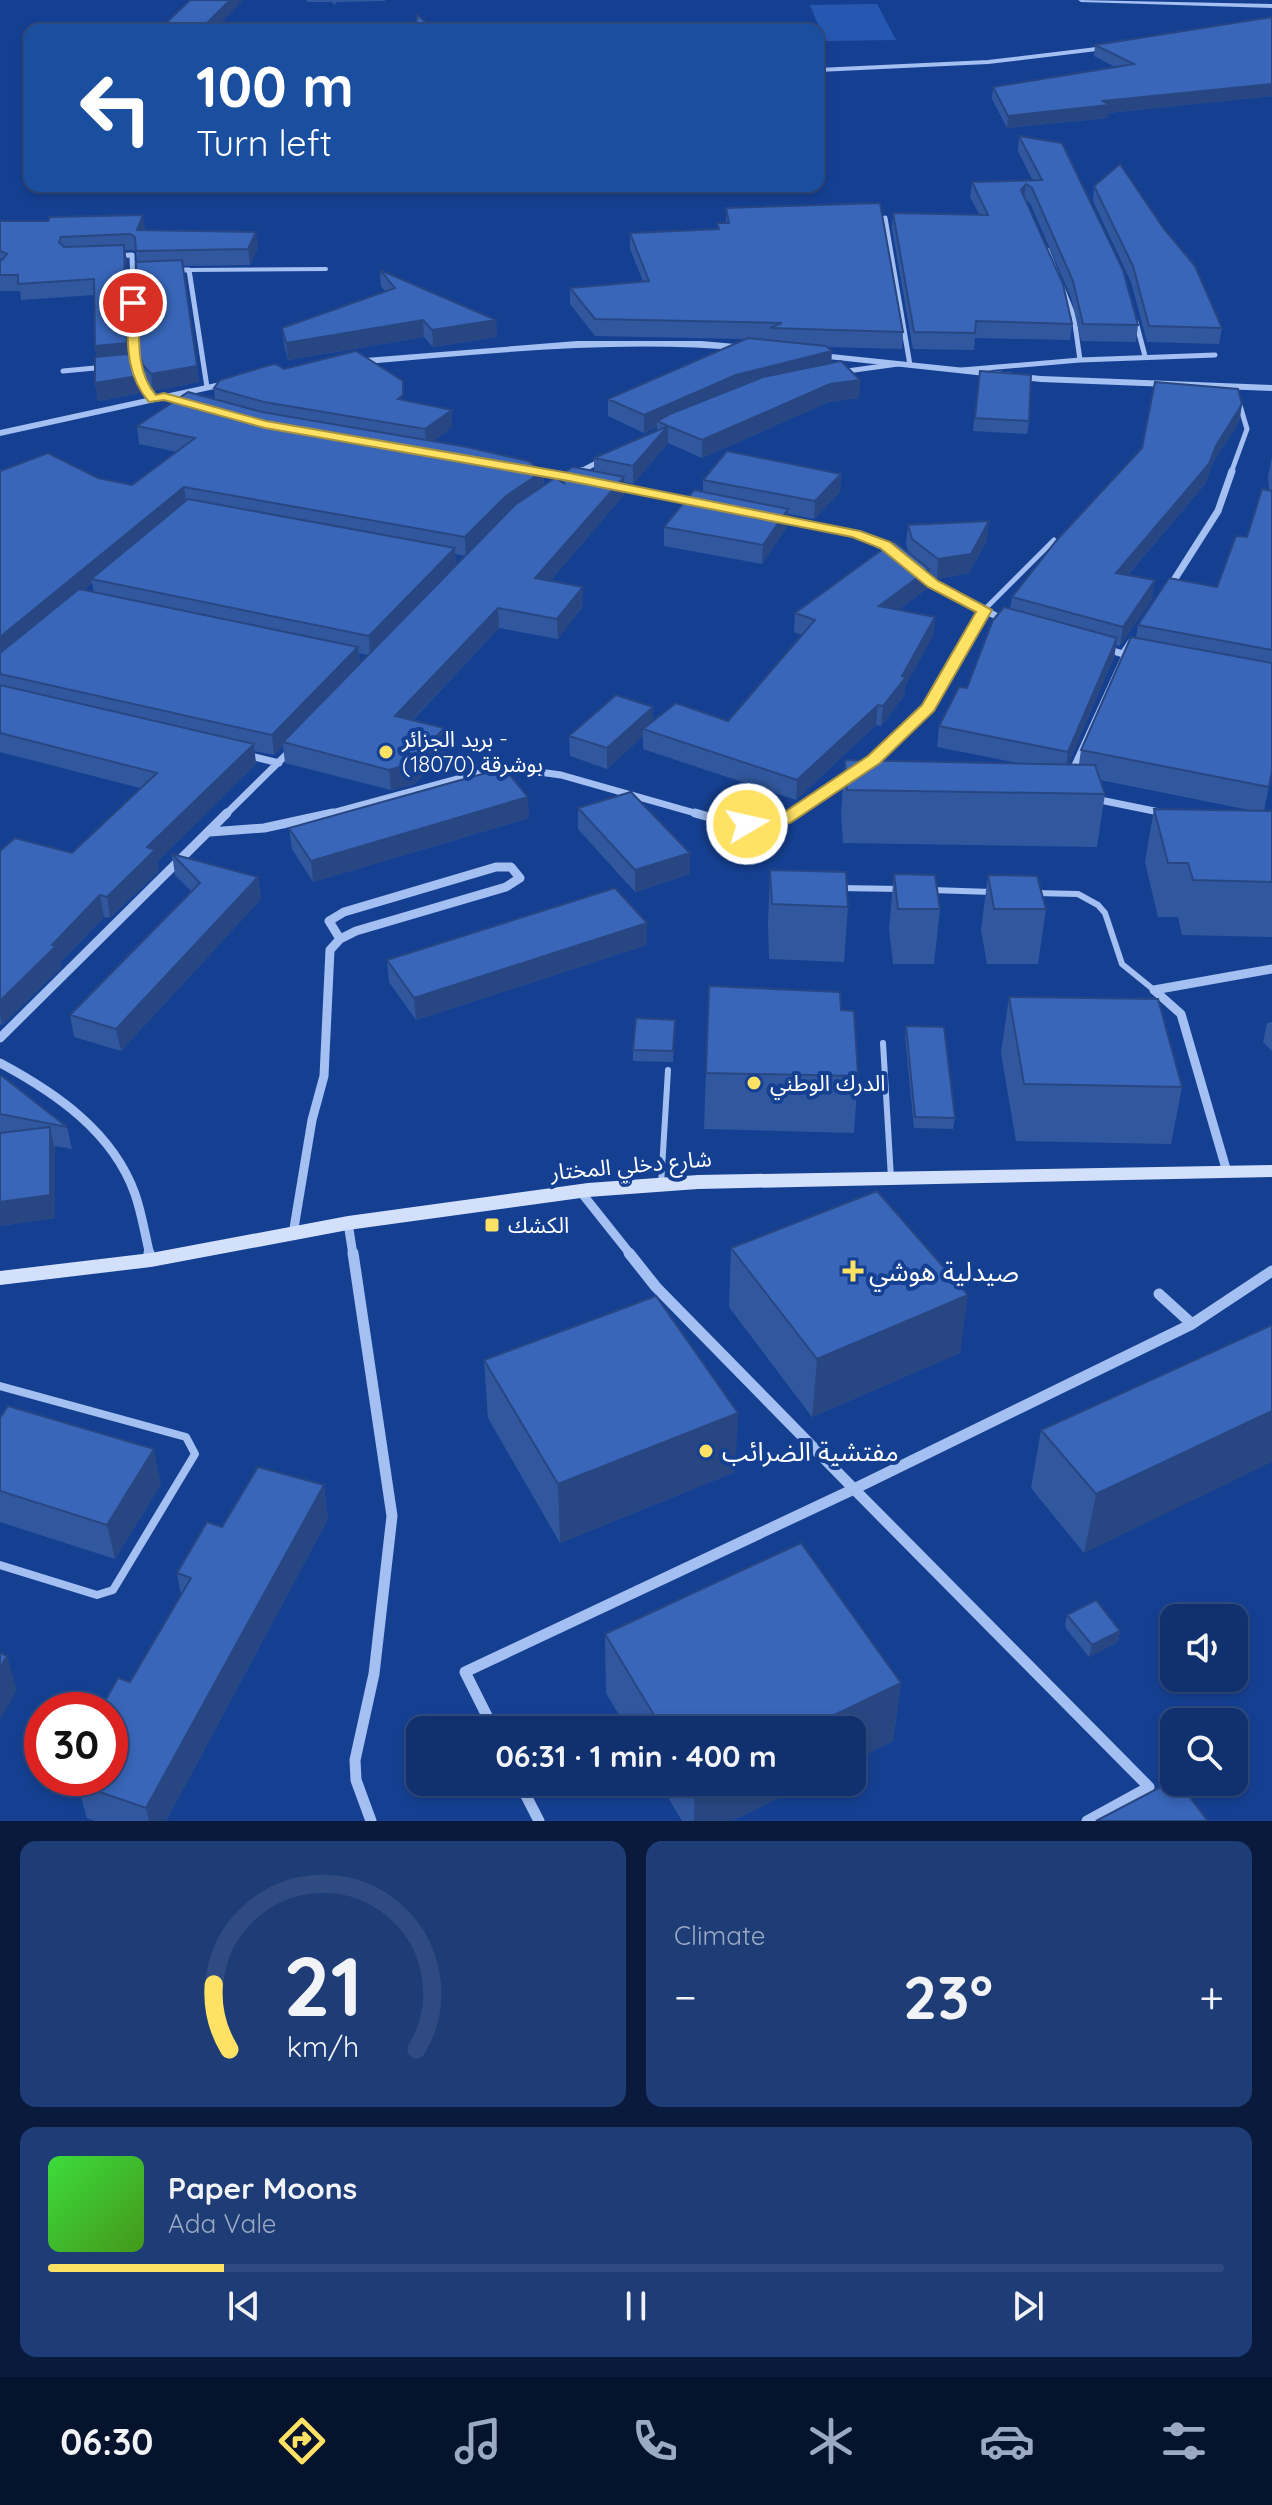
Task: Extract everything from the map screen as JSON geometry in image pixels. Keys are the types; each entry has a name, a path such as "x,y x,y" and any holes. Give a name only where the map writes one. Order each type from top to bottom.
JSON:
{"main road":[{"name":"شارع دخلي المختار","path":"0,1278 151,1260 348,1223 580,1191 661,1185 891,1178 1272,1171"}],"street":[{"path":"1081,0 1240,2 1272,6"},
{"path":"824,70 1019,60 1116,46"},
{"path":"885,218 906,364"},
{"path":"1046,247 1074,317 1080,360"},
{"path":"106,256 132,255 135,365 140,384 153,399"},
{"path":"161,271 189,270 207,387"},
{"path":"132,272 146,271"},
{"path":"1133,313 1145,356"},
{"path":"341,364 577,344 701,344 762,350"},
{"path":"807,354 1041,379 1272,388"},
{"path":"957,370 1145,356 1215,355"},
{"path":"826,374 906,364"},
{"path":"63,371 135,365"},
{"path":"0,433 252,379"},
{"path":"1160,601 1218,511 1247,429 1235,386"},
{"path":"164,397 179,401"},
{"path":"557,485 611,455"},
{"path":"529,471 584,480"},
{"path":"599,483 705,504"},
{"path":"765,516 855,534 885,545 897,555"},
{"path":"909,564 933,584 1022,626"},
{"path":"209,832 264,828 321,816 502,767 561,775 720,820 767,824 784,819 874,759 928,708 984,610"},
{"path":"1069,779 1123,654 1138,632"},
{"path":"1094,646 1138,656"},
{"path":"0,1038 300,741"},
{"path":"232,752 279,763"},
{"path":"874,759 888,762"},
{"path":"1078,796 1168,813"},
{"path":"293,1235 312,1120 324,1076 330,950 340,939 356,931 506,887 520,878 511,867 496,867 344,912 329,921 340,939"},
{"path":"1154,990 1272,969"},
{"path":"1154,990 1181,1014 1227,1172"},
{"path":"0,1063 46,1086 98,1132 134,1191 151,1260"},
{"path":"580,1191 637,1267 1154,1791 1087,1821"},
{"path":"348,1223 392,1516 374,1674 355,1760 356,1780 371,1821"},
{"path":"487,1716 465,1672 854,1489 1192,1324 1272,1271"},
{"path":"1159,1294 1192,1324"},
{"path":"526,1796 539,1821"}],"lane":[{"path":"189,270 326,269"},
{"path":"984,610 1054,540"},
{"path":"835,888 911,890"},
{"path":"926,890 1002,892"},
{"path":"1032,893 1089,897 1105,913 1122,964 1154,990"},
{"path":"883,1043 891,1178"},
{"path":"661,1185 668,1070"},
{"path":"0,1386 186,1437 195,1454 113,1590 97,1595 0,1565"}],"shaded area":[{"path":"877,4 896,40 825,41 824,24 818,24 810,5"}],"building":[{"path":"190,0 230,0 206,24 165,24"},
{"path":"417,15 428,24 416,24"},
{"path":"1272,17 1272,84 1103,101 1109,105 1008,116 993,87 1134,64 1095,45"},
{"path":"1019,136 1062,143 1123,270 1138,325 1083,324 1073,281 1032,188 1026,184 1021,190 1063,284 1072,324 976,321 975,333 914,332 893,213 988,215 972,182 1042,180"},
{"path":"1120,164 1164,229 1195,266 1222,328 1149,326 1133,266 1094,186"},
{"path":"880,203 903,332 770,328 782,323 595,319 570,288 649,281 630,233 719,229 717,223 729,223 726,208"},
{"path":"143,215 137,230 256,232 248,249 136,251 135,237 130,234 61,237 59,242 64,247 124,245 127,343 95,346 94,279 18,284 18,275 0,275 0,259 7,254 0,251 0,221"},
{"path":"182,260 197,366 151,374 143,365 138,348 136,262"},
{"path":"380,270 496,320 432,330 423,320 286,343 282,328 395,288"},
{"path":"748,338 826,346 832,351 736,375 644,415 608,399"},
{"path":"356,351 403,381 403,395 398,399 452,410 425,429 264,402 214,388 220,380 270,365 276,364 284,369"},
{"path":"128,354 138,376 95,383 95,357"},
{"path":"841,361 860,380 830,384 702,440 657,421 763,377"},
{"path":"980,371 1031,375 1029,421 975,418"},
{"path":"1155,382 1238,389 1242,404 1216,446 1209,464 1116,573 1155,580 1123,627 1012,597 1056,541 1142,448"},
{"path":"188,392 262,412 467,447 528,461 543,471 506,496 465,537 184,487 0,637 0,471 48,453 98,478 132,485 195,438 137,426"},
{"path":"668,426 633,466 594,458"},
{"path":"727,451 841,474 815,501 703,480"},
{"path":"573,467 624,477 535,578 583,587 557,619 498,608 395,716 444,728 413,763 389,770 283,742 515,505 555,478 565,484 558,476"},
{"path":"1262,489 1272,491 1272,650 1138,625 1169,578 1217,587 1236,536 1247,537"},
{"path":"694,490 788,509 763,545 664,527"},
{"path":"188,499 455,548 369,636 91,579"},
{"path":"989,521 971,554 938,559 912,539 908,525"},
{"path":"894,541 929,569 879,606 935,617 902,676 906,677 883,706 878,705 797,780 643,729 676,703 728,721 815,620 795,613"},
{"path":"79,589 358,647 272,735 0,674 0,653"},
{"path":"1004,607 1117,638 1068,752 939,726 959,687 967,688 993,620"},
{"path":"1131,637 1272,663 1272,771 1269,787 1081,750"},
{"path":"0,685 254,744 147,847 155,850 107,897 100,895 52,945 56,946 0,1001 0,851 15,838 72,853 157,773 0,733"},
{"path":"616,695 653,707 607,748 569,736"},
{"path":"845,760 1095,765 1105,794 847,790"},
{"path":"504,768 528,797 311,861 289,828"},
{"path":"631,792 690,853 635,870 578,808"},
{"path":"1154,809 1272,811 1272,882 1193,880 1188,863 1168,863"},
{"path":"172,854 258,877 116,1029 70,1015 200,883"},
{"path":"770,870 846,872 848,907 772,904"},
{"path":"894,874 935,875 940,909 898,909"},
{"path":"988,875 1037,876 1046,909 994,909"},
{"path":"615,888 647,923 414,998 387,960"},
{"path":"709,986 840,992 841,1010 854,1011 858,1076 706,1073"},
{"path":"1009,997 1158,999 1182,1087 1024,1084"},
{"path":"636,1018 675,1020 673,1051 633,1050"},
{"path":"906,1026 944,1027 955,1118 915,1117"},
{"path":"2,1076 67,1127 0,1114"},
{"path":"50,1127 50,1195 0,1202 0,1133"},
{"path":"877,1191 968,1295 817,1359 731,1248"},
{"path":"656,1296 738,1413 558,1484 484,1360"},
{"path":"1272,1325 1272,1411 1096,1494 1041,1430"},
{"path":"8,1406 154,1449 107,1525 0,1491 0,1418"},
{"path":"258,1467 324,1485 146,1808 112,1796 128,1796 128,1692 110,1692 118,1678 130,1682 191,1578 177,1573 207,1522 222,1527"},
{"path":"801,1543 901,1683 832,1716 655,1716 605,1634"},
{"path":"1096,1600 1120,1631 1092,1645 1067,1615"},
{"path":"0,1653 7,1656 0,1668"},
{"path":"1160,1787 1160,1796 1189,1796 1208,1821 1096,1821"}],"place":[{"name":"بريد الجزائر - بوشرقة (18070)","path":"386,752"},
{"name":"الدرك الوطني","path":"754,1083"},
{"name":"الكشك","path":"492,1225"},
{"name":"صيدلية هوشي","path":"853,1271"},
{"name":"مفتشية الضرائب","path":"706,1451"}],"route":[{"path":"133,303 135,365 140,384 153,399 164,397 265,424 503,468 569,477 855,534 885,545 933,584 984,610 928,708 874,759 784,819 767,824 747,824"}]}
